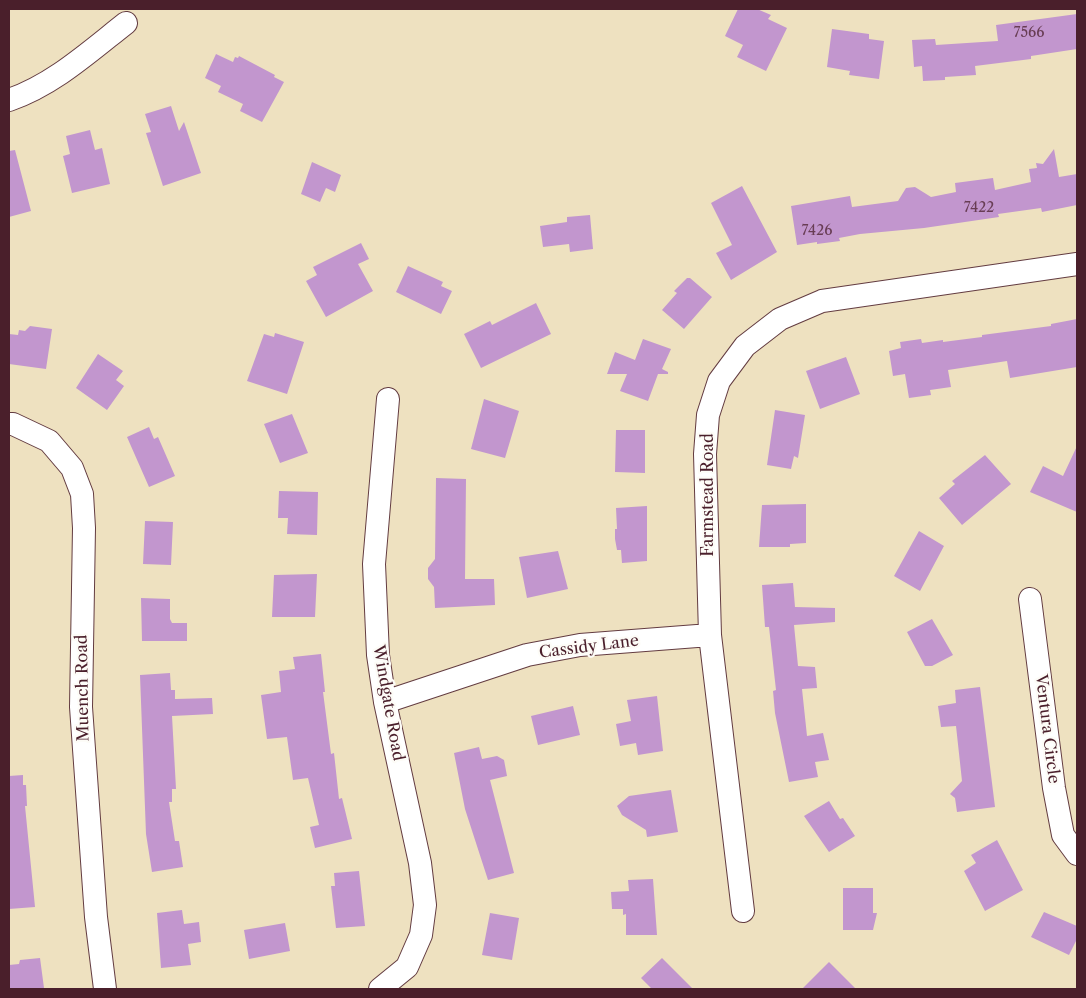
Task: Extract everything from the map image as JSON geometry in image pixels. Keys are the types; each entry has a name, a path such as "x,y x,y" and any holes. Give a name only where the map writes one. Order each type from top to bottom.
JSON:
{"street":[{"path":"9,100 24,95 59,75 126,23"},
{"name":"Farmstead Road","path":"743,911 710,635 705,454 708,415 719,381 744,346 780,319 822,301 1077,264"},
{"name":"Windgate Road","path":"380,989 407,967 421,935 425,905 420,863 385,702 378,655 374,564 388,400"},
{"name":"Muench Road","path":"9,424 13,424 49,441 72,468 82,494 84,528 81,707 96,917 105,989"},
{"name":"Ventura Circle","path":"1030,599 1054,788 1063,835 1077,854"},
{"name":"Cassidy Lane","path":"385,702 527,655 580,645 710,635"}],"building":[{"path":"738,9 757,9 771,15 768,19 787,28 766,71 737,57 743,45 725,36"},
{"path":"1077,14 1077,49 1031,56 1031,59 975,66 976,75 945,77 945,80 923,81 922,66 914,67 912,40 935,39 936,45 998,41 996,25"},
{"path":"832,29 869,34 869,39 884,41 879,79 849,75 850,71 827,67"},
{"path":"216,54 233,62 235,57 238,58 239,56 275,75 274,77 284,82 262,122 240,111 243,104 218,92 221,86 205,78"},
{"path":"171,106 179,131 184,122 201,173 163,186 146,133 151,132 145,114"},
{"path":"90,130 95,150 102,148 110,184 72,193 63,156 70,154 66,136"},
{"path":"1054,149 1059,177 1077,174 1077,205 1042,212 1041,208 998,214 999,217 924,228 860,234 839,238 840,241 797,245 791,206 850,196 852,207 898,201 906,188 915,187 931,197 956,192 955,183 993,178 995,190 1031,182 1029,169 1037,168 1036,163 1043,164"},
{"path":"15,150 31,211 9,217 9,151"},
{"path":"312,162 341,175 335,192 326,188 320,202 301,194"},
{"path":"742,186 777,252 731,280 716,253 732,245 711,203"},
{"path":"590,215 593,249 570,252 569,244 543,247 540,226 567,222 567,217"},
{"path":"361,243 369,259 358,264 373,291 326,317 306,281 317,275 313,267"},
{"path":"408,266 443,282 441,286 452,291 441,314 396,292"},
{"path":"687,278 690,278 712,297 684,329 662,310 677,293 674,291"},
{"path":"536,303 551,334 481,368 464,334 490,321 492,325"},
{"path":"1077,319 1077,367 1010,378 1007,361 948,370 951,387 930,390 931,395 909,398 905,374 893,376 889,351 901,348 900,342 921,339 922,343 943,340 943,342 982,337 982,335 1051,326 1051,324"},
{"path":"30,326 52,329 46,369 9,364 9,334 18,335 19,330 25,331"},
{"path":"275,333 304,342 287,394 247,381 264,334 274,337"},
{"path":"643,339 671,349 662,369 668,372 668,374 658,374 648,401 620,391 627,374 607,374 615,352 635,360"},
{"path":"98,354 123,371 116,380 124,386 107,410 76,388"},
{"path":"846,357 860,394 820,409 806,371"},
{"path":"484,399 519,411 505,458 471,449"},
{"path":"775,410 805,415 798,458 794,456 791,469 767,465"},
{"path":"292,414 308,453 280,463 264,424"},
{"path":"149,427 154,439 158,437 175,476 149,487 127,437"},
{"path":"616,430 645,430 645,473 615,472"},
{"path":"1077,446 1077,512 1030,492 1043,466 1063,476"},
{"path":"985,455 1011,484 962,525 939,498 955,484 952,481"},
{"path":"436,478 466,479 465,579 494,579 495,605 435,608 434,587 428,579 428,568 435,559"},
{"path":"279,491 318,492 317,535 287,534 288,518 278,518"},
{"path":"806,504 806,543 790,544 790,547 759,547 762,505"},
{"path":"647,506 647,561 622,563 621,550 617,550 615,539 615,529 617,529 616,508"},
{"path":"145,521 173,522 171,565 143,564"},
{"path":"919,531 944,546 920,591 894,576"},
{"path":"558,551 568,589 527,598 519,557"},
{"path":"317,574 315,617 272,617 274,575"},
{"path":"793,583 795,607 835,608 835,622 794,625 798,666 815,667 817,688 802,689 807,736 823,733 829,760 815,762 818,777 789,782 775,713 773,691 776,690 769,627 765,627 762,585"},
{"path":"141,598 170,599 170,619 172,623 187,623 187,641 142,641"},
{"path":"932,619 953,655 932,666 925,666 907,632"},
{"path":"321,654 325,692 323,692 331,754 334,753 339,799 342,798 352,839 315,848 310,827 319,825 308,778 293,780 287,737 267,739 261,695 281,692 279,671 295,669 293,657"},
{"path":"170,673 171,690 175,690 175,699 212,698 213,714 172,716 176,789 172,789 172,802 169,802 175,841 179,841 183,867 152,872 146,834 140,675"},
{"path":"980,687 995,807 957,812 955,798 950,794 962,781 956,726 941,727 938,706 956,703 955,690"},
{"path":"657,696 663,751 638,755 636,743 620,746 616,724 631,721 627,700"},
{"path":"573,706 580,735 538,745 531,716"},
{"path":"479,747 482,759 497,756 504,760 507,776 490,780 514,873 488,880 465,809 454,753"},
{"path":"23,775 23,785 26,785 27,806 25,806 35,907 9,909 9,776"},
{"path":"671,790 678,832 647,837 646,830 622,815 617,806 629,796"},
{"path":"829,801 840,819 843,818 855,836 829,852 804,816"},
{"path":"997,840 1023,890 985,911 964,871 976,863 971,855"},
{"path":"359,871 365,926 336,928 331,886 335,886 334,873"},
{"path":"653,879 657,935 626,935 626,914 623,915 623,909 612,909 611,892 629,891 628,880"},
{"path":"843,888 873,888 873,913 877,913 873,930 843,930"},
{"path":"182,910 184,924 199,922 201,942 188,944 191,965 161,968 157,913"},
{"path":"1044,912 1077,926 1077,939 1069,955 1031,937"},
{"path":"490,913 519,918 512,960 482,955"},
{"path":"285,923 290,951 249,959 244,930"},
{"path":"40,958 44,988 9,989 9,965 19,964 20,960"},
{"path":"662,958 693,989 652,989 641,978"},
{"path":"829,962 856,989 802,989"}]}
